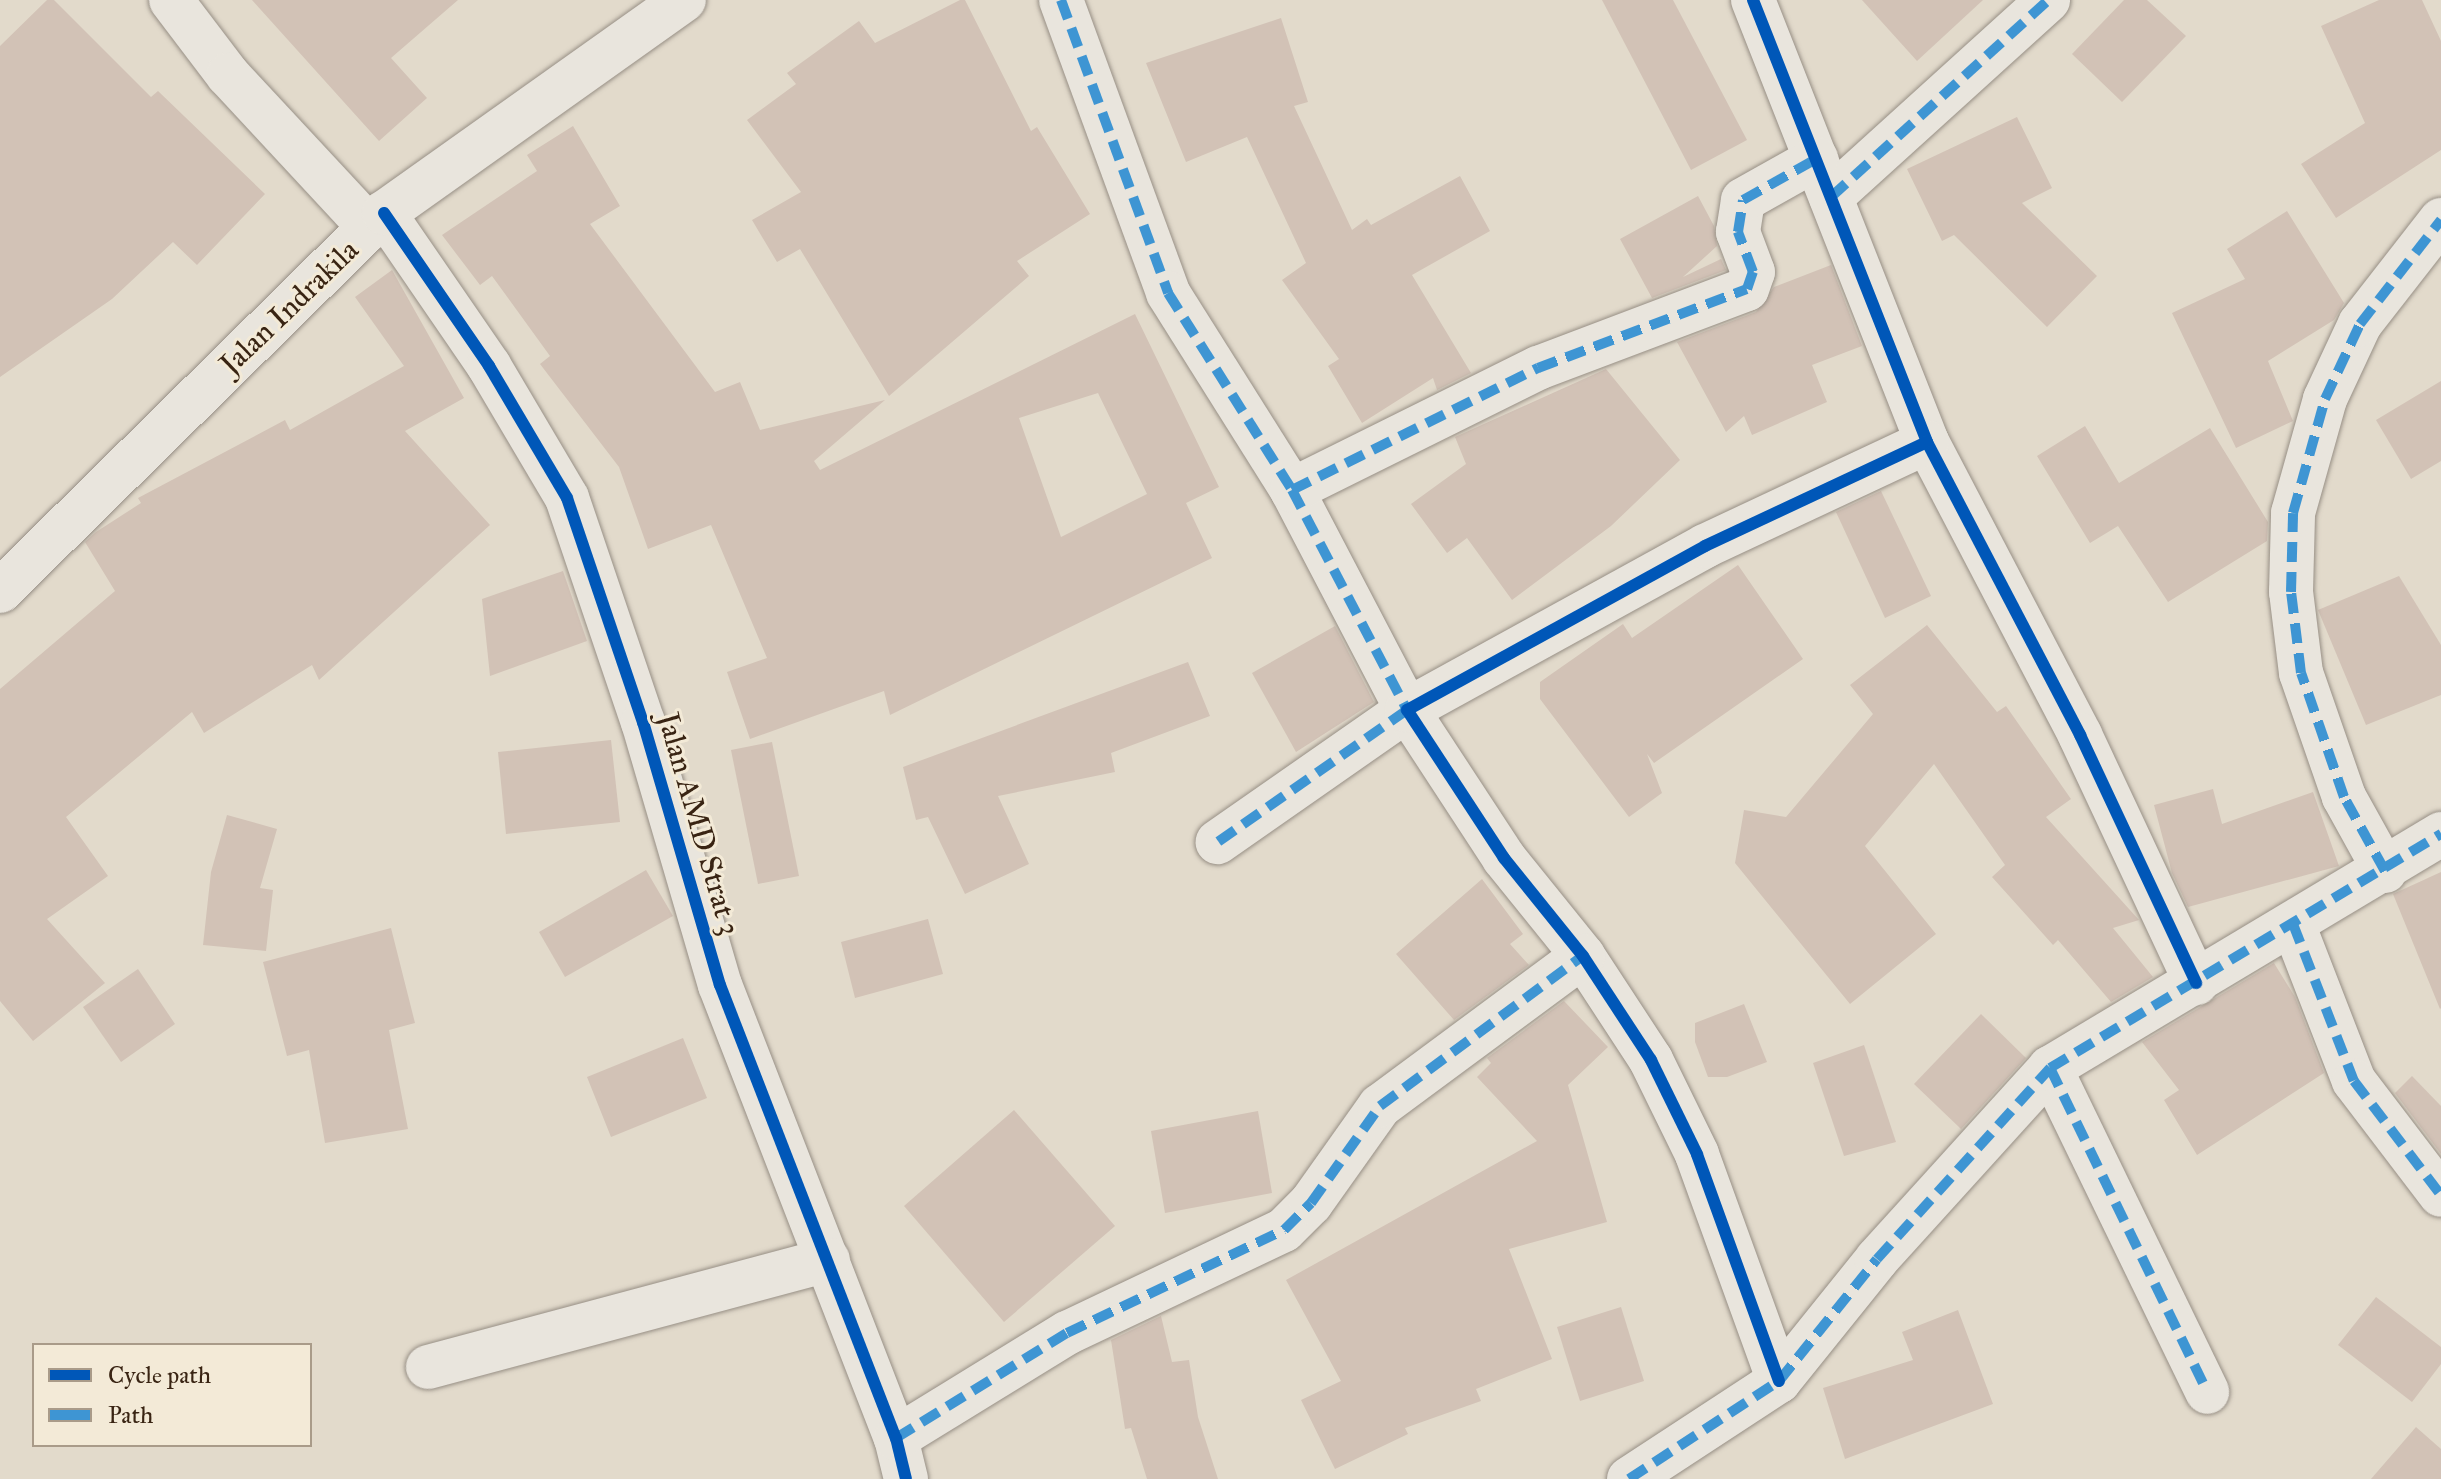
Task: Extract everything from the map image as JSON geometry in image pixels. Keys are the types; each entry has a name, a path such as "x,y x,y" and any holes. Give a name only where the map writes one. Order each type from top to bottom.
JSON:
{"street":[{"name":"Jalan AMD Strat 3","path":"171,0 228,75 377,221 489,366 567,498 643,722 720,985 828,1260 901,1459"},
{"name":"Jalan Indrakila","path":"0,591 377,221 684,0"},
{"path":"1061,0 1168,293 1292,490 1407,710 1504,858 1583,956 1651,1060 1697,1154 1779,1381"},
{"path":"1753,0 1927,442 2080,735 2196,983"},
{"path":"1292,490 1538,368 1747,289 1753,272 1738,232 1743,200 1823,178 2048,0"},
{"path":"2385,871 2344,797 2301,673 2291,592 2293,513 2325,399 2360,324 2441,220"},
{"path":"1218,842 1407,710 1705,546 1927,442"},
{"path":"1629,1479 1779,1381 1877,1259 2050,1068 2385,871 2441,834"},
{"path":"2293,924 2354,1081 2367,1105 2441,1195"},
{"path":"901,1459 1067,1333 1284,1230 1311,1203 1380,1106 1583,956"},
{"path":"2050,1068 2207,1392"},
{"path":"428,1367 828,1260"}],"building":[{"path":"47,0 54,0 151,97 158,91 265,194 197,265 173,242 112,299 0,377 0,46"},
{"path":"252,0 458,0 391,58 427,98 379,141"},
{"path":"965,0 1031,131 1037,127 1090,214 1017,261 1029,276 889,396 800,249 777,262 752,220 801,192 747,120 796,84 787,73 859,21 875,43"},
{"path":"1602,0 1673,0 1747,140 1691,170"},
{"path":"1862,0 1983,0 1917,61"},
{"path":"2124,0 2147,0 2186,36 2122,102 2072,54"},
{"path":"2379,0 2422,0 2441,41 2441,150 2336,218 2301,164 2365,123 2321,26"},
{"path":"1281,18 1308,102 1294,106 1352,230 1367,219 1371,225 1460,176 1490,231 1412,275 1471,373 1437,390 1433,378 1362,423 1328,366 1339,359 1282,280 1306,263 1247,137 1186,162 1146,63"},
{"path":"2017,117 2052,188 2022,203 2097,276 2047,327 1954,235 1942,241 1907,169"},
{"path":"573,126 620,206 590,224 715,392 740,382 760,430 885,400 814,461 820,470 1135,314 1219,487 1186,503 1212,558 890,715 884,691 750,739 727,672 767,658 711,525 648,549 619,467 540,364 550,356 492,276 480,285 442,235 537,171 527,155","holes":["1098,393 1147,494 1061,537 1019,418"]},
{"path":"1698,196 1714,226 1717,246 1683,277 1721,259 1726,270 1652,298 1620,239"},
{"path":"2287,211 2344,303 2334,320 2268,361 2293,421 2236,448 2172,313 2245,279 2227,249"},
{"path":"1831,265 1862,346 1812,365 1827,402 1752,435 1744,416 1726,432 1677,342 1756,312 1774,287"},
{"path":"392,270 464,398 405,431 490,525 319,680 312,665 204,733 192,712 66,817 108,876 47,919 105,983 33,1041 0,1001 0,689 115,591 85,542 141,503 138,498 285,420 290,430 404,366 355,297"},
{"path":"1606,369 1680,460 1611,526 1512,600 1467,538 1447,553 1411,504 1466,464 1455,437"},
{"path":"2441,381 2441,461 2411,479 2376,420"},
{"path":"2085,426 2119,483 2210,428 2268,522 2267,541 2168,602 2118,526 2090,543 2037,456"},
{"path":"1881,491 1931,596 1885,618 1836,512"},
{"path":"1738,565 1803,659 1654,763 1647,754 1662,793 1629,817 1540,699 1540,682 1623,624 1632,638"},
{"path":"563,571 587,641 490,676 482,599"},
{"path":"2399,576 2441,645 2441,695 2366,725 2318,610"},
{"path":"1927,625 1997,712 2006,706 2071,799 2046,817 2139,920 2113,928 2153,977 2111,1002 2058,940 2053,945 1992,877 2005,865 1934,764 1865,846 1936,934 1850,1004 1735,863 1744,810 1786,817 1873,714 1850,685"},
{"path":"1335,626 1374,702 1296,752 1252,673"},
{"path":"1188,662 1210,716 1111,753 1115,772 998,796 1029,864 965,894 928,817 916,820 903,767"},
{"path":"611,740 620,822 506,834 498,752"},
{"path":"772,742 799,876 758,884 731,750"},
{"path":"2213,789 2222,824 2313,792 2339,866 2188,907 2172,873 2154,805"},
{"path":"227,815 277,829 260,888 273,890 266,951 203,945 211,872"},
{"path":"646,870 673,916 565,977 539,932"},
{"path":"2441,872 2441,1008 2440,1009 2393,894"},
{"path":"1482,879 1523,934 1510,944 1529,965 1454,1020 1396,954"},
{"path":"928,919 943,974 855,998 841,942"},
{"path":"391,928 415,1023 389,1030 408,1129 325,1143 309,1050 287,1056 263,962"},
{"path":"2274,963 2295,997 2324,1073 2197,1155 2164,1100 2179,1090 2142,1042"},
{"path":"138,969 175,1024 121,1062 83,1007"},
{"path":"1564,1001 1608,1047 1568,1085 1607,1222 1509,1249 1552,1359 1476,1389 1481,1401 1405,1428 1408,1434 1335,1469 1301,1400 1341,1381 1286,1280 1537,1141 1477,1077 1491,1063 1487,1058"},
{"path":"1744,1004 1767,1062 1727,1077 1708,1077 1695,1042 1695,1023"},
{"path":"1981,1014 2026,1058 1961,1129 1914,1084"},
{"path":"683,1038 707,1098 611,1137 587,1077"},
{"path":"1864,1045 1896,1142 1844,1156 1813,1063"},
{"path":"2412,1076 2441,1106 2441,1154 2395,1093"},
{"path":"1014,1110 1115,1226 1004,1322 904,1206"},
{"path":"1258,1111 1272,1193 1165,1213 1151,1131"},
{"path":"2376,1297 2441,1347 2441,1364 2412,1402 2338,1345"},
{"path":"1621,1307 1644,1381 1580,1401 1557,1327"},
{"path":"1958,1310 1993,1404 1845,1459 1823,1388 1913,1360 1902,1332"},
{"path":"1161,1316 1172,1362 1189,1360 1198,1417 1218,1479 1147,1479 1131,1428 1125,1429 1111,1340"},
{"path":"2416,1427 2441,1449 2441,1479 2371,1479"}],"marked path":[{"path":"1061,0 1168,293 1292,490 1407,710 1218,842"},
{"path":"1831,197 2048,0"},
{"path":"1292,490 1538,368 1747,289 1753,272 1738,232 1743,200 1816,159"},
{"path":"2385,871 2344,797 2301,673 2291,592 2293,513 2325,399 2360,324 2441,220"},
{"path":"1629,1479 1779,1381 1877,1259 2050,1068 2441,834"},
{"path":"2293,924 2354,1081 2441,1195"},
{"path":"896,1438 1067,1333 1284,1230 1311,1203 1380,1106 1583,956"},
{"path":"2050,1068 2207,1392"}],"cycle path":[{"path":"1753,0 1927,442 2080,735 2196,983"},
{"path":"384,213 489,366 567,498 643,722 720,985 896,1438 906,1479"},
{"path":"1779,1381 1697,1154 1651,1060 1583,956 1504,858 1407,710 1705,546 1927,442"}]}
